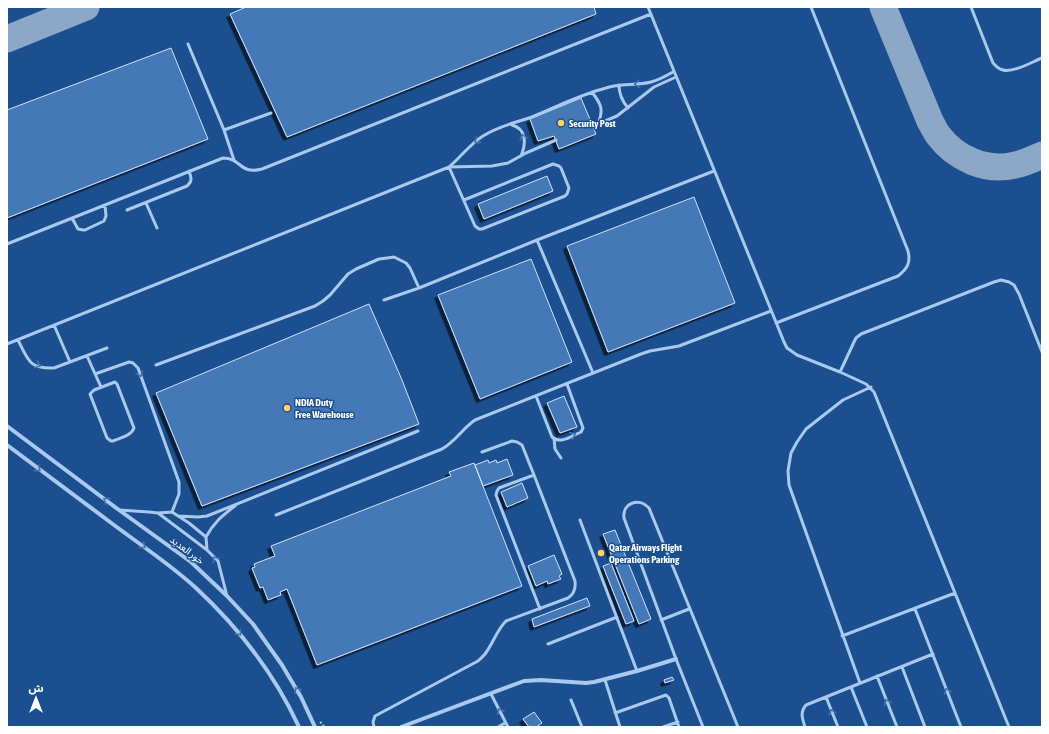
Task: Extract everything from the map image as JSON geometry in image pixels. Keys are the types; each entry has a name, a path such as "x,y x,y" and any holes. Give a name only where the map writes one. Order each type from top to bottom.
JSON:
{"street":[{"name":"خور العديد","path":"7,426 191,562 227,596 252,624 282,665 301,697 315,727"},
{"path":"7,445 178,572 212,603 244,638 268,672 283,696 299,727"},
{"path":"401,727 530,680 586,683 605,680 676,659"}],"lane":[{"path":"648,7 673,72 784,342 792,352 797,355 866,384 874,392 1009,727"},
{"path":"776,323 898,276 905,271 909,265 910,257 811,7"},
{"path":"971,7 993,63 997,68 1002,70 1012,70 1042,58"},
{"path":"7,244 223,158 234,160 249,171 262,169 651,14"},
{"path":"188,44 224,130 234,160"},
{"path":"7,344 449,167 476,142 490,132 607,87 652,82 660,80 673,72"},
{"path":"593,126 618,116 654,87 676,77"},
{"path":"619,85 621,97 628,108"},
{"path":"592,92 601,106 602,111 598,124"},
{"path":"224,130 271,113"},
{"path":"510,124 518,127 524,137 525,146 520,156"},
{"path":"449,167 492,166 508,163 540,146 556,140"},
{"path":"449,167 475,226 479,229 565,196 569,192 569,188 561,168 556,164 553,164 464,200"},
{"path":"127,210 187,186 191,182 189,171"},
{"path":"384,300 419,288 714,171"},
{"path":"146,203 157,228"},
{"path":"72,218 78,229 85,230 104,221 106,216 105,205"},
{"path":"537,240 593,373"},
{"path":"156,365 315,306 330,295 348,274 379,259 394,257 406,263 410,268 419,288"},
{"path":"840,372 856,338 861,334 1002,280 1014,285 1042,352"},
{"path":"276,515 442,449 452,443 466,427 475,420 641,354 679,346 771,311"},
{"path":"54,325 70,362"},
{"path":"18,340 28,359 35,366 40,367 54,368 107,348"},
{"path":"87,356 101,387"},
{"path":"95,374 129,362 133,363 138,368 179,482 179,494 172,512"},
{"path":"114,382 116,383 134,428 132,433 113,441 107,438 90,394 92,391 101,387 114,382"},
{"path":"536,396 551,435 558,440 563,440 581,432 583,428 567,384"},
{"path":"860,683 789,485 788,471 791,453 806,429 843,400 871,388"},
{"path":"178,516 207,516 418,431"},
{"path":"554,438 555,449 561,458"},
{"path":"374,727 373,720 375,716 478,660 487,651 502,625 506,622 568,598 573,593 576,585 575,581 523,448 517,442 512,441 482,452"},
{"path":"534,475 499,488 496,495 540,609"},
{"path":"207,550 206,537 211,528 216,521 240,502"},
{"path":"703,727 661,620 624,518 624,511 630,504 639,502 643,503 649,508 738,727"},
{"path":"119,510 158,513 172,512 189,523 206,537"},
{"path":"158,513 207,550 218,562 227,596"},
{"path":"580,520 637,671"},
{"path":"842,636 955,593"},
{"path":"661,620 689,609"},
{"path":"915,609 961,727"},
{"path":"548,644 617,617"},
{"path":"806,727 801,714 806,705 932,654"},
{"path":"902,667 926,727"},
{"path":"877,676 898,727"},
{"path":"605,680 620,727"},
{"path":"851,686 867,727"},
{"path":"491,694 508,727"},
{"path":"615,713 666,695 669,698 679,727"},
{"path":"826,697 838,727"},
{"path":"571,700 582,727"},
{"path":"416,722 418,727"},
{"path":"663,727 678,722"},
{"path":"498,727 505,723"}],"building":[{"path":"246,7 594,7 596,14 287,137 230,14"},
{"path":"171,48 208,139 7,218 7,110"},
{"name":"Security Post","path":"581,98 596,134 559,149 554,136 538,141 530,119"},
{"path":"547,176 553,191 484,219 478,204"},
{"path":"694,197 735,303 608,352 567,246"},
{"path":"531,259 572,362 480,399 438,295"},
{"name":"NDIA Duty Free Warehouse","path":"369,304 402,380 419,424 202,506 156,393"},
{"path":"564,396 577,427 560,433 547,403"},
{"path":"507,459 513,475 483,486 475,465 488,460 489,463 496,460 497,463"},
{"path":"474,463 522,586 317,665 287,589 280,592 281,595 268,600 263,587 260,588 252,568 255,567 254,564 275,556 271,546 451,476 449,472"},
{"path":"522,483 528,498 507,507 501,492"},
{"path":"615,530 651,619 639,624 603,534"},
{"path":"554,555 562,574 559,576 561,579 548,584 547,581 536,586 528,566"},
{"path":"611,563 634,621 626,624 603,566"},
{"path":"587,598 590,606 534,627 532,619"},
{"path":"672,677 674,680 665,683 664,680"},
{"path":"534,712 542,723 536,727 529,727 523,719"}],"taxiway":[{"path":"7,39 86,7"},
{"path":"883,7 930,121 945,143 954,151 972,162 993,167 1004,167 1019,164 1042,155"}],"place":[{"name":"Security Post","path":"561,123"},
{"name":"NDIA Duty Free Warehouse","path":"287,408"},
{"name":"Qatar Airways Flight Operations Parking","path":"601,553"}]}
